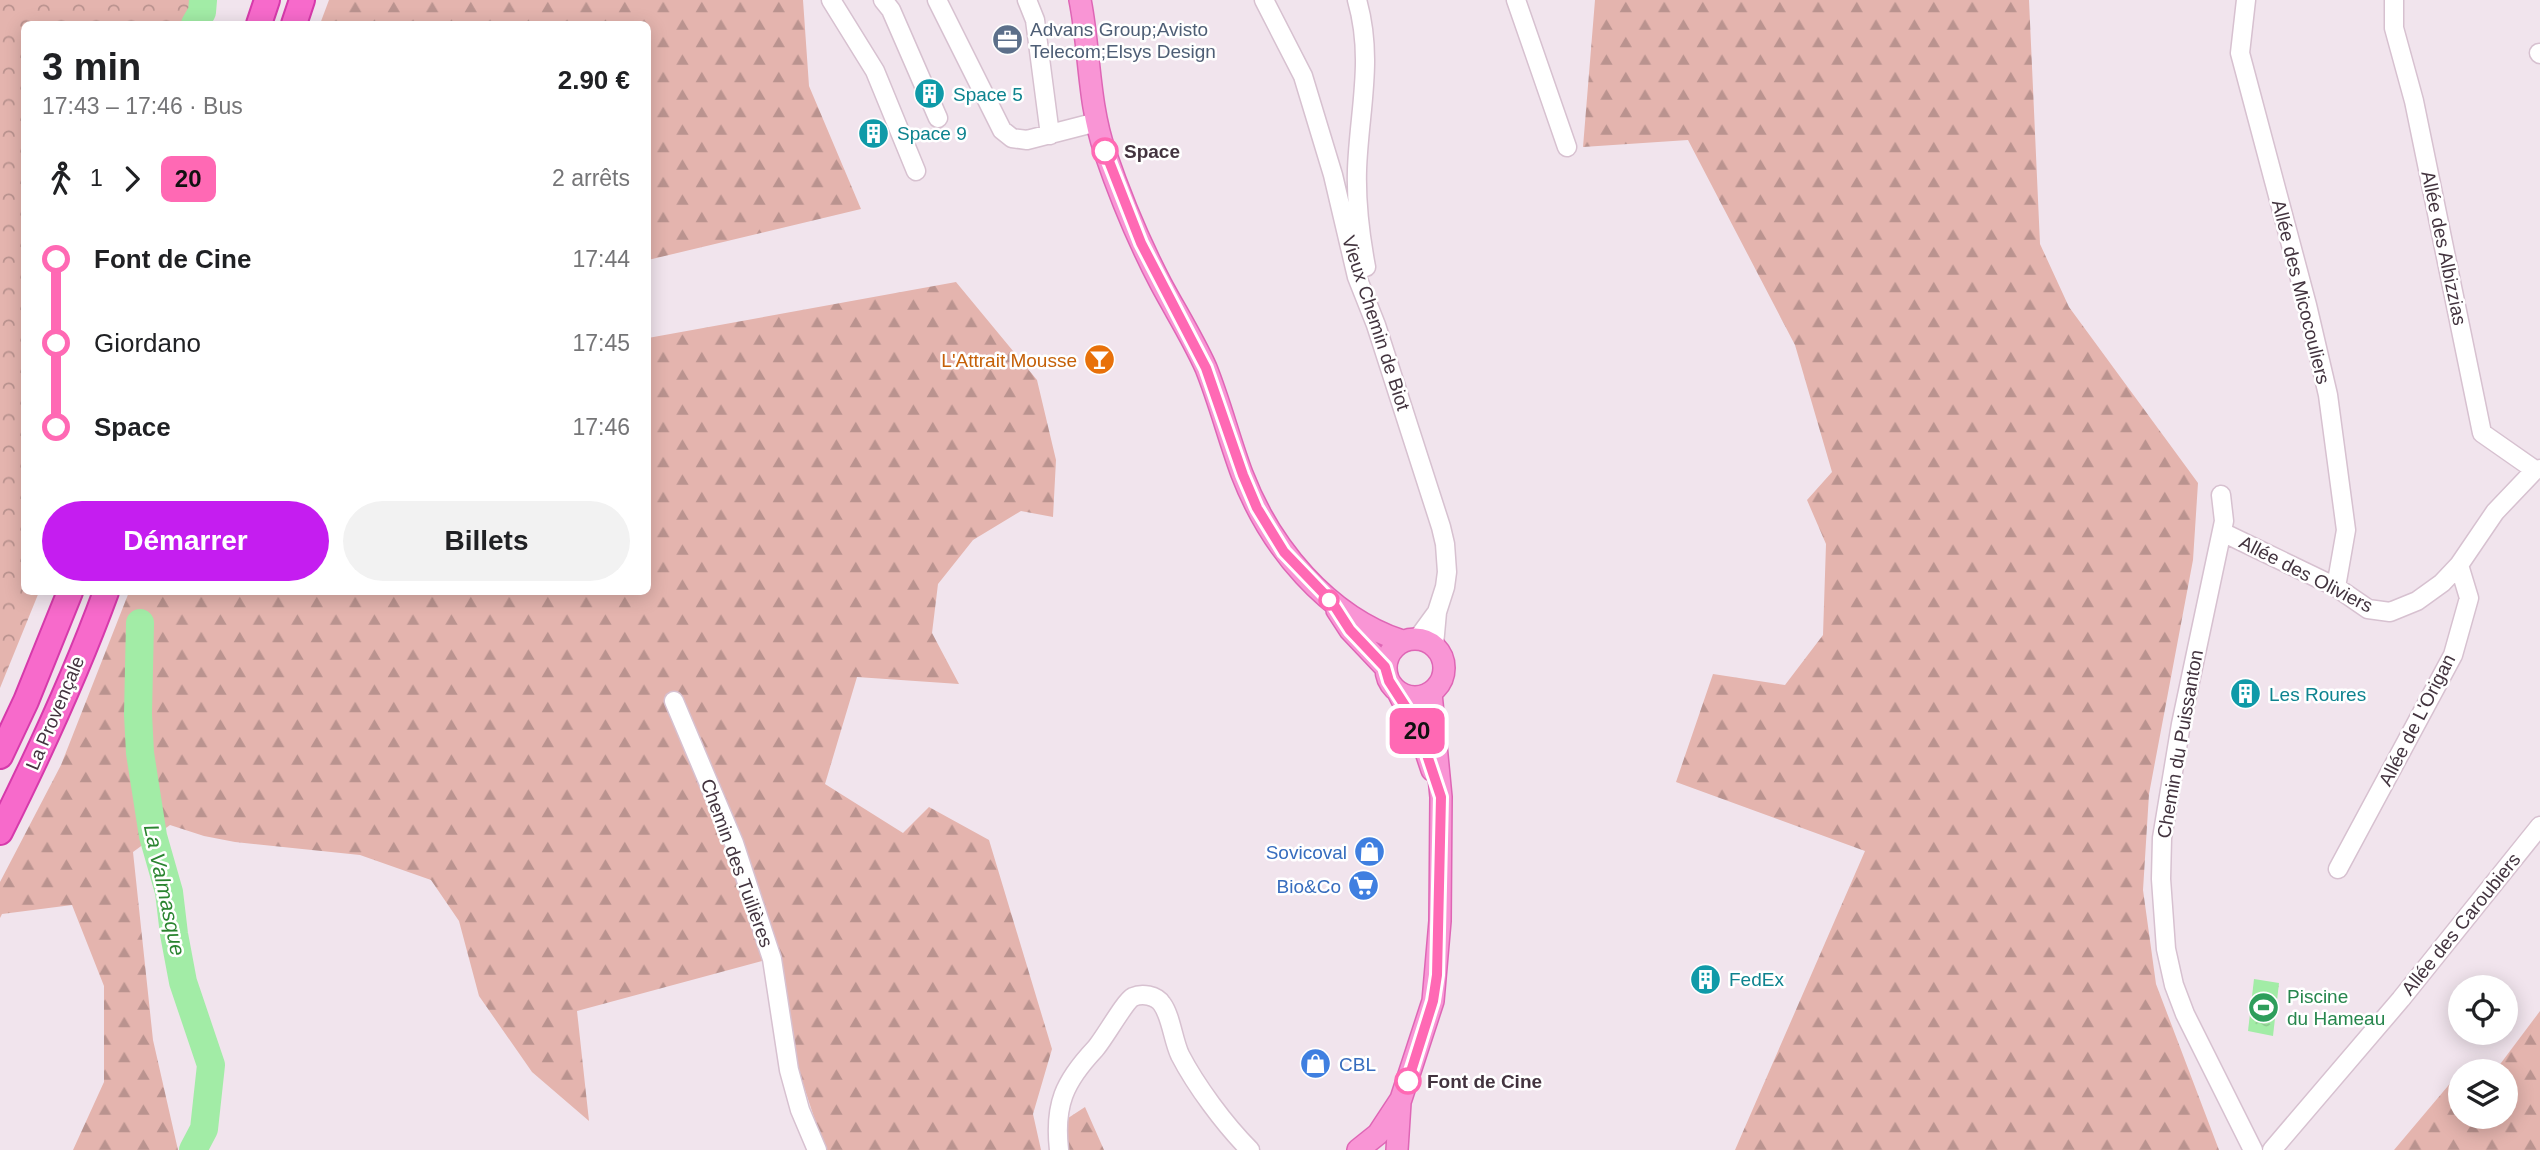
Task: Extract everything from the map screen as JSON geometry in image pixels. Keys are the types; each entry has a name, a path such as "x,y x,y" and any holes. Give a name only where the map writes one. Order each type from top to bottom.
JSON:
{"highway":[{"path":"260,21 267,0"},
{"path":"295,21 302,0"},
{"name":"La Provençale","path":"0,756 26,701 69,595"},
{"name":"La Provençale","path":"0,832 51,724 105,595"}],"main road":[{"path":"1080,0 1097,122 1105,151 1141,243 1206,368 1257,508 1284,552 1332,602 1350,630 1385,667 1389,681 1398,692 1422,740 1441,797"},
{"path":"1332,602 1379,633 1418,641 1440,652 1445,670 1443,678 1431,693 1414,697 1398,692"},
{"path":"1385,667 1390,652 1418,641"},
{"path":"1398,1150 1401,1099 1433,1001 1440,921 1441,797 1431,693"},
{"path":"1363,1147 1378,1134 1401,1099"},
{"path":"1363,1147 1378,1143 1392,1150"}],"street":[{"path":"831,0 875,71 916,172"},
{"path":"883,0 891,10 938,118"},
{"path":"937,0 1002,130 1012,138 1027,140 1097,122"},
{"path":"1027,0 1035,20 1050,135"},
{"name":"Vieux Chemin de Biot","path":"1264,0 1303,76 1333,175 1357,277 1376,325 1445,544 1447,572 1437,612 1418,641"},
{"path":"1357,0 1367,73 1357,171 1358,210 1376,325"},
{"path":"1516,0 1567,147"},
{"name":"Allée des Micocouliers","path":"2246,0 2240,52 2328,395 2346,530 2336,587"},
{"name":"Allée des Albizzias","path":"2393,0 2394,28 2414,101 2482,433 2537,469"},
{"name":"Allée des Oliviers","path":"2222,532 2336,587 2368,609 2390,612 2417,601 2442,583 2459,565 2495,512 2537,469"},
{"name":"Chemin du Puissanton","path":"2221,495 2224,521 2179,737 2162,838 2161,879 2166,949 2174,985 2185,1014 2253,1150"},
{"name":"Allée de L'Origan","path":"2339,869 2452,656 2469,598 2459,565"},
{"name":"Chemin des Tuilières","path":"674,701 734,843 772,959 789,1070 800,1110 817,1150"},
{"name":"Allée des Caroubiers","path":"2272,1150 2401,999 2540,826"},
{"path":"1059,1150 1059,1104 1077,1068 1105,1036 1128,1000 1143,995 1157,999 1163,1005 1172,1035 1189,1069 1250,1150"}],"green space":[{"path":"0,0 194,0 183,21 21,21 21,595 38,595 0,688"},
{"path":"329,0 803,0 809,86 861,209 651,259 651,21 321,21"},
{"path":"1595,0 2029,0 2040,244 2069,307 2198,483 2193,560 2149,794 2143,890 2156,984 2219,1150 1735,1150 1865,851 1676,782 1713,674 1785,685 1823,635 1826,544 1807,500 1832,472 1795,345 1688,140 1583,147"},
{"path":"956,282 1037,380 1056,460 1053,517 1021,511 973,540 938,584 932,633 959,684 857,677 825,784 903,833 929,807 989,840 1052,1049 1033,1114 1041,1150 825,1150 762,961 577,1011 589,1121 532,1072 479,996 459,921 431,880 360,855 235,842 170,825 133,852 153,1040 178,1150 73,1150 104,1082 104,986 72,905 2,914 0,918 0,882 61,765 128,595 651,595 651,337"},
{"path":"2540,1011 2540,1150 2394,1150 2448,1086 2448,1129 2518,1129 2518,1059 2504,1059 2514,1045 2518,1045 2518,1040"},
{"path":"1085,1107 1104,1150 1067,1150 1062,1122"}],"water":[{"name":"Piscine du Hameau","path":"2254,979 2279,983 2273,1036 2248,1031"}],"waterway":[{"name":"La Valmasque","path":"197,21 202,12 203,0"},
{"name":"La Valmasque","path":"140,623 140,753 153,836 169,892 183,982 211,1065 204,1129 193,1150"}],"bus line":[{"name":"20","path":"1105,151 1141,243 1206,368 1257,508 1284,552 1332,602 1350,630 1385,667 1392,687 1398,692 1422,740 1441,797 1437,975 1433,1001 1408,1081"}],"place":[{"name":"Advans Group;Avisto Telecom;Elsys Design","path":"1007,40"},
{"name":"Space 5","path":"930,94"},
{"name":"Space 9","path":"874,133"},
{"name":"Space","path":"1105,151"},
{"name":"L'Attrait Mousse","path":"1100,360"},
{"name":"Les Roures","path":"2246,694"},
{"name":"Sovicoval","path":"1370,852"},
{"name":"Bio&Co","path":"1364,886"},
{"name":"FedEx","path":"1706,979"},
{"name":"Piscine du Hameau","path":"2264,1007"},
{"name":"CBL","path":"1316,1064"},
{"name":"Font de Cine","path":"1408,1081"}]}
